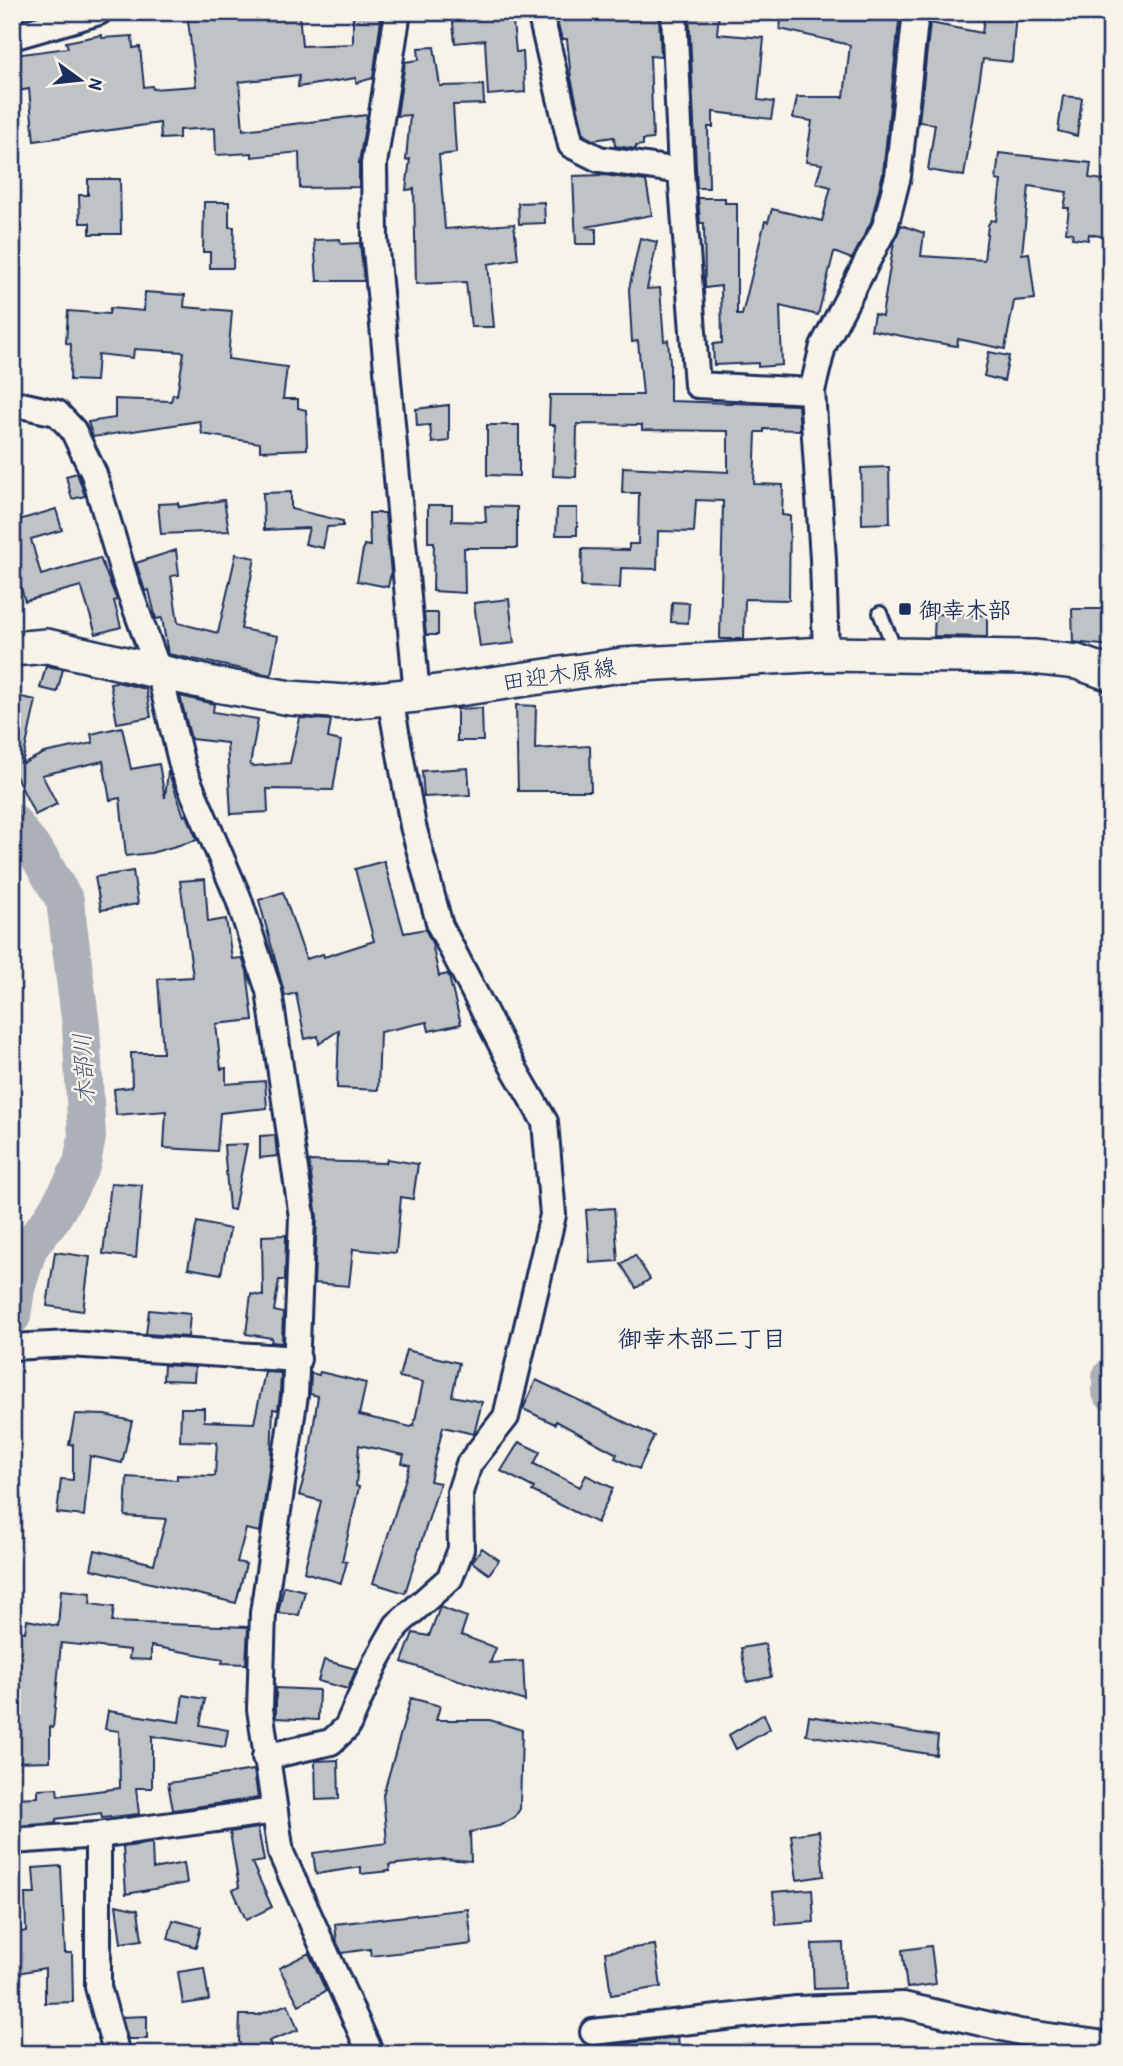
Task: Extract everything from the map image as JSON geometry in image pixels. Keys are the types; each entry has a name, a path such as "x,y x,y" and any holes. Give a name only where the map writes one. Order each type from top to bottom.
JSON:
{"main road":[{"name":"田迎木原線","path":"17,648 47,646 290,698 345,702 622,665 826,654 1033,657 1077,662 1111,674"}],"street":[{"path":"12,37 99,12"},
{"path":"265,1757 331,1742 347,1727 397,1625 450,1578 461,1549 460,1492 469,1464 506,1417 553,1215 545,1122 512,1065 440,926 413,826 375,239 374,164 398,12"},
{"path":"540,12 571,145 599,159 681,171"},
{"path":"674,12 681,171 697,385 812,391"},
{"path":"826,654 812,391 823,346 885,227 898,176 916,12"},
{"path":"12,404 57,413 73,429 94,474 125,579 159,672 183,769 238,897 269,991 302,1217 295,1395 263,1613 260,1709 281,1853 371,2054"},
{"path":"12,1346 57,1345 298,1359"},
{"path":"12,1841 98,1835 275,1811"},
{"path":"98,1835 98,1987 117,2054"},
{"path":"593,2032 797,2009 903,2005 1020,2032 1111,2045"}],"lane":[{"path":"880,613 898,655"}],"building":[{"path":"187,12 299,12 302,46 353,44 353,12 382,12 373,78 356,83 356,78 298,87 299,75 239,82 243,130 367,115 359,162 359,187 300,188 299,152 252,157 252,153 216,155 215,128 179,130 179,138 161,139 160,123 34,141 29,89 18,91 14,55 68,48 66,42 102,35 102,38 132,36 133,48 140,47 144,87 152,86 153,89 196,86"},
{"path":"512,12 516,52 523,52 525,92 488,95 485,40 455,43 452,13"},
{"path":"560,12 644,12 659,16 661,57 650,56 653,139 643,140 643,145 636,146 636,149 615,146 614,137 593,140 584,135 571,78 567,39 562,39 558,25"},
{"path":"689,12 719,12 717,34 764,38 758,100 774,102 771,119 713,112 713,127 708,127 709,188 697,188"},
{"path":"782,12 900,12 883,173 871,222 852,259 834,252 818,315 780,306 782,365 714,365 713,344 722,343 721,286 705,288 704,223 700,223 698,198 725,198 725,203 737,203 737,315 742,315 765,221 768,222 772,209 822,221 831,187 816,183 822,164 806,162 812,121 793,118 797,97 844,97 850,45 780,29"},
{"path":"985,12 1016,12 1012,62 983,59 964,176 928,170 935,124 919,122 930,23 982,33"},
{"path":"434,47 440,86 483,85 484,104 453,105 456,153 439,155 445,229 514,224 518,259 488,264 494,327 471,327 466,282 416,284 414,189 406,190 410,159 406,160 410,115 397,116 405,62 419,60 418,48"},
{"path":"1063,96 1082,98 1077,136 1058,131"},
{"path":"999,153 1091,163 1089,178 1111,181 1111,211 1105,237 1089,234 1088,240 1072,238 1073,233 1066,232 1069,208 1064,208 1067,192 1029,186 1022,254 1029,253 1035,299 1014,301 1005,349 958,339 957,346 871,330 874,314 882,316 894,242 901,225 924,233 921,256 984,260 988,225 991,220 996,221 1001,181 996,180"},
{"path":"604,175 646,181 652,215 586,227 596,229 596,244 576,244 573,176"},
{"path":"88,179 120,179 121,234 90,234 90,223 80,223 79,195 88,195"},
{"path":"204,202 229,202 229,227 234,227 233,268 210,268 210,252 203,252"},
{"path":"544,202 545,223 519,224 518,203"},
{"path":"640,238 657,242 647,289 660,288 664,341 668,340 670,362 670,401 798,405 800,430 764,429 764,432 756,432 754,484 783,485 782,515 790,516 789,600 745,599 744,639 720,639 723,501 696,500 694,532 658,531 657,569 621,568 620,588 581,587 582,549 629,550 629,544 638,544 639,493 622,493 623,467 728,472 728,431 642,430 642,425 577,424 576,477 553,476 555,425 549,425 550,395 643,395 638,341 632,342 629,289"},
{"path":"340,239 341,244 360,243 364,281 317,281 314,240"},
{"path":"145,292 185,295 184,307 232,311 228,359 287,367 283,399 298,399 298,408 306,410 307,449 260,451 260,443 202,434 200,421 93,437 88,422 115,418 115,399 171,401 173,394 177,395 184,352 134,349 133,358 98,354 96,381 70,380 71,344 66,343 68,311 109,314 110,308 144,311"},
{"path":"989,352 1009,356 1004,381 984,376"},
{"path":"449,405 449,441 432,443 430,425 417,426 416,409"},
{"path":"487,425 519,425 519,476 487,475"},
{"path":"889,467 890,523 862,524 861,468"},
{"path":"77,473 85,496 72,499 66,476"},
{"path":"291,492 291,509 343,521 343,526 327,527 323,548 305,544 309,528 264,530 263,493"},
{"path":"224,500 229,531 161,534 158,504 178,503 179,507"},
{"path":"428,505 452,505 452,521 486,522 485,506 517,507 517,548 464,548 465,593 433,591 434,542 428,542"},
{"path":"557,508 577,508 577,535 556,535"},
{"path":"56,509 62,530 31,539 41,575 100,558 117,600 114,601 121,627 96,634 81,586 25,601 12,558 12,522"},
{"path":"369,513 385,513 391,573 388,587 357,581 364,545 370,546"},
{"path":"176,550 179,575 171,576 178,623 218,633 236,554 255,558 241,629 278,636 271,675 168,654 162,618 156,619 149,590 145,591 136,563"},
{"path":"509,599 514,643 480,647 474,603"},
{"path":"672,602 689,603 688,623 671,622"},
{"path":"1072,609 1111,609 1111,646 1073,642"},
{"path":"424,613 438,613 438,635 426,635"},
{"path":"935,614 987,615 987,637 934,636"},
{"path":"46,666 63,669 57,692 40,688"},
{"path":"117,682 146,689 151,717 117,723 110,683"},
{"path":"12,695 36,700 22,764 44,753 93,743 91,734 122,727 131,769 159,764 165,798 168,771 184,816 187,815 197,840 151,853 126,856 120,798 110,800 103,761 42,775 57,804 35,815 16,776 12,775"},
{"path":"180,696 214,704 213,712 258,719 250,765 254,766 290,763 300,718 331,720 328,738 341,741 333,790 267,789 268,812 231,814 227,743 191,739"},
{"path":"516,705 536,706 535,749 590,746 591,791 518,791"},
{"path":"482,708 483,741 457,741 457,709"},
{"path":"468,768 470,795 424,797 422,771"},
{"path":"384,861 404,933 425,929 432,943 439,976 448,974 461,1024 429,1031 427,1022 380,1032 378,1090 337,1088 339,1030 319,1044 318,1036 305,1039 296,993 285,996 259,900 283,892 306,959 323,954 324,957 374,941 355,869"},
{"path":"133,871 138,904 101,910 95,877"},
{"path":"205,879 208,922 226,919 232,959 242,958 247,971 253,1020 216,1024 221,1069 226,1068 226,1084 265,1081 267,1108 220,1113 217,1151 164,1148 166,1111 116,1115 114,1089 132,1087 131,1053 163,1053 158,979 193,977 180,881"},
{"path":"275,1135 277,1156 260,1158 260,1136"},
{"path":"247,1144 234,1210 229,1209 224,1145"},
{"path":"387,1159 418,1164 413,1199 401,1197 396,1253 353,1249 349,1286 314,1283 317,1217 309,1161 386,1163"},
{"path":"111,1183 142,1185 136,1258 103,1254"},
{"path":"614,1208 618,1261 590,1263 586,1210"},
{"path":"197,1222 230,1229 221,1274 188,1268"},
{"path":"286,1235 285,1280 279,1280 274,1311 283,1313 282,1343 271,1342 272,1338 246,1334 251,1294 263,1296 262,1236"},
{"path":"55,1252 90,1257 83,1311 47,1306"},
{"path":"635,1255 650,1279 636,1288 621,1264"},
{"path":"149,1310 190,1314 188,1337 146,1334"},
{"path":"406,1350 459,1363 452,1396 482,1402 474,1434 443,1427 430,1481 440,1483 405,1593 373,1583 410,1465 402,1463 404,1455 359,1445 356,1486 359,1487 342,1561 347,1562 341,1583 304,1572 321,1501 299,1495 308,1463 318,1396 310,1394 311,1373 319,1375 320,1372 366,1383 359,1415 411,1427 414,1425 423,1382 399,1377"},
{"path":"164,1365 195,1367 194,1381 163,1380"},
{"path":"265,1372 281,1373 278,1410 273,1409 271,1456 260,1532 246,1529 237,1562 246,1564 236,1603 91,1569 95,1550 154,1564 166,1519 125,1516 127,1477 177,1480 177,1475 215,1476 217,1442 180,1441 181,1408 204,1408 204,1421 254,1423"},
{"path":"536,1380 654,1436 639,1469 615,1458 617,1454 556,1421 555,1424 523,1409"},
{"path":"75,1414 105,1415 132,1421 122,1463 90,1456 84,1516 57,1513 61,1479 73,1480 73,1444 69,1445"},
{"path":"519,1442 540,1452 534,1464 580,1487 586,1475 613,1488 597,1523 532,1491 534,1488 501,1471"},
{"path":"482,1548 499,1560 489,1574 472,1562"},
{"path":"284,1586 305,1591 299,1615 278,1613"},
{"path":"61,1590 91,1593 90,1604 114,1607 112,1622 248,1627 246,1664 222,1663 223,1659 151,1646 151,1660 129,1659 130,1650 61,1643 53,1728 50,1727 50,1761 12,1762 12,1743 17,1743 20,1700 12,1700 12,1630 25,1632 27,1620 58,1626"},
{"path":"440,1607 467,1617 461,1635 496,1648 490,1663 523,1661 525,1701 402,1662 413,1633 429,1636"},
{"path":"765,1644 771,1677 747,1682 741,1648"},
{"path":"324,1660 356,1669 348,1689 318,1681"},
{"path":"276,1688 319,1690 318,1720 276,1718"},
{"path":"183,1695 205,1699 200,1725 228,1730 225,1747 152,1736 152,1788 136,1788 139,1814 102,1818 101,1813 56,1819 56,1823 15,1826 14,1798 38,1797 38,1789 57,1788 58,1796 120,1788 119,1731 105,1729 108,1711 179,1722"},
{"path":"411,1698 440,1706 436,1720 490,1720 522,1730 520,1809 514,1818 499,1826 470,1832 471,1861 444,1859 389,1865 390,1871 361,1874 361,1867 316,1874 313,1853 387,1843 383,1795"},
{"path":"764,1714 770,1729 736,1749 729,1735"},
{"path":"809,1716 938,1736 936,1755 806,1735"},
{"path":"338,1760 339,1799 316,1800 315,1761"},
{"path":"254,1770 258,1798 173,1810 168,1783"},
{"path":"258,1828 264,1861 252,1863 272,1907 246,1920 233,1890 239,1887 230,1832"},
{"path":"819,1831 824,1876 797,1880 791,1835"},
{"path":"152,1843 153,1869 184,1863 187,1883 126,1894 123,1847"},
{"path":"61,1866 65,1953 72,1953 73,2002 45,2003 45,1968 12,1974 12,1934 26,1931 25,1894 35,1894 33,1868"},
{"path":"812,1889 814,1922 776,1925 773,1892"},
{"path":"116,1905 138,1910 142,1940 121,1943"},
{"path":"468,1909 472,1944 371,1956 370,1949 342,1953 337,1943 335,1924"},
{"path":"173,1920 201,1927 196,1947 168,1939"},
{"path":"843,1943 844,1988 814,1989 812,1944"},
{"path":"655,1945 661,1987 611,1995 605,1952"},
{"path":"931,1946 936,1984 907,1988 902,1950"},
{"path":"309,1953 326,1991 299,2005 279,1968"},
{"path":"204,1968 209,2000 183,2004 178,1972"},
{"path":"288,2004 298,2030 269,2041 272,2048 243,2054 239,2041 240,2015 258,2015"},
{"path":"147,2016 147,2039 128,2039 122,2017"},
{"path":"678,2037 680,2054 612,2054 612,2045"}],"waterway":[{"name":"木部川","path":"12,822 41,860 65,901 81,1026 87,1137 82,1163 71,1186 50,1221 29,1247 16,1289 12,1316"},
{"path":"1111,1377 1111,1392"}],"place":[{"name":"御幸木部","path":"905,609"}],"district":[{"name":"御幸木部二丁目","path":"702,1338"}]}
